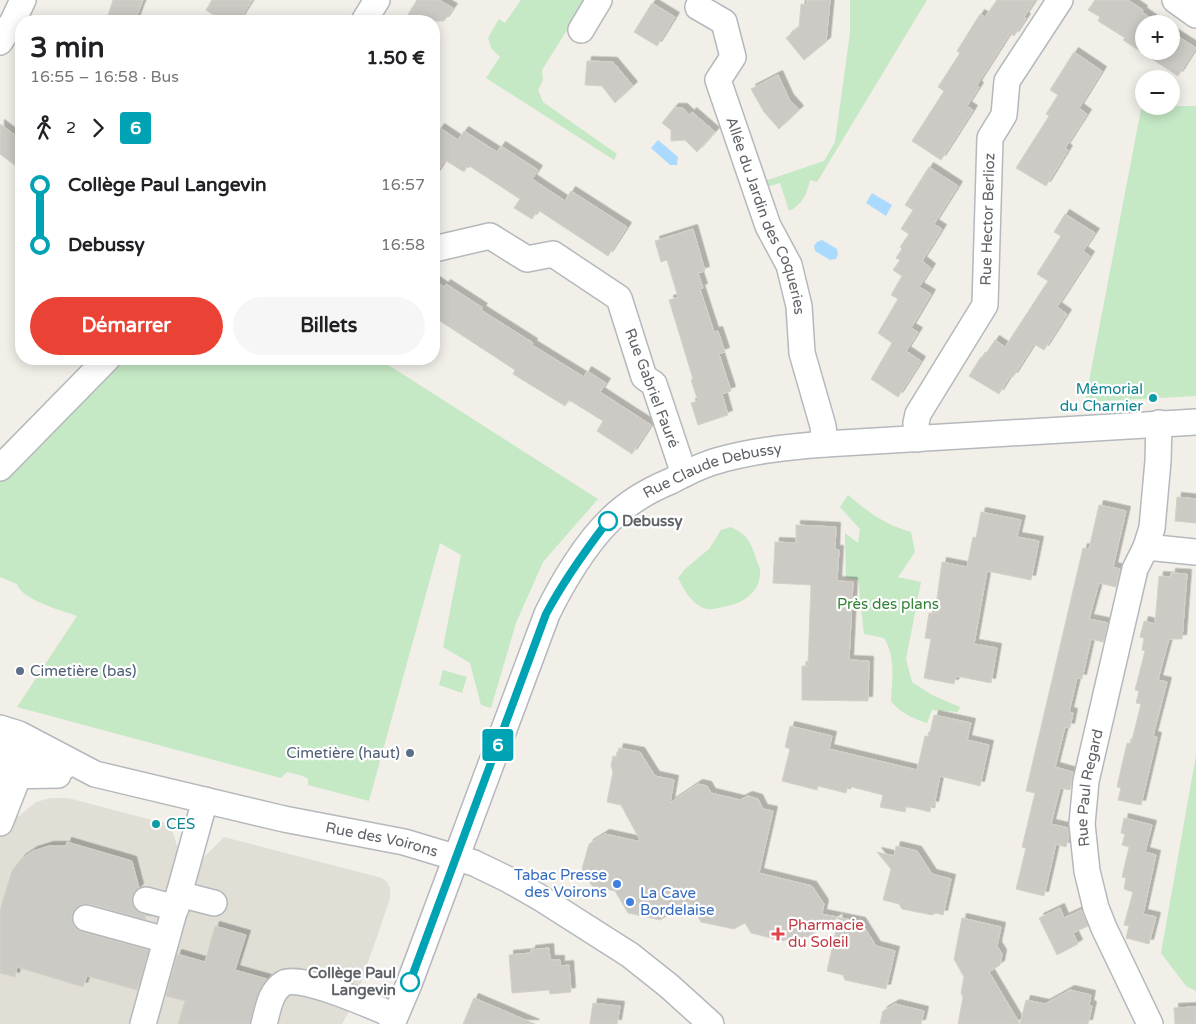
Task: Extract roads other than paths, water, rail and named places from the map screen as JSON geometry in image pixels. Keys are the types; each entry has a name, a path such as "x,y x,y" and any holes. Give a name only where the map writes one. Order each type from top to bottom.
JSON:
{"street":[{"path":"16,15 23,0"},
{"path":"368,15 377,0"},
{"path":"581,30 600,0"},
{"name":"Rue Hector Berlioz","path":"917,439 916,423 918,414 985,305 990,138 1004,115 1007,81 1060,0"},
{"path":"1175,0 1196,15"},
{"name":"Allée du Jardin des Coqueries","path":"698,7 724,22 733,57 718,80 768,226 788,265 799,306 802,353 823,426 825,444"},
{"path":"0,42 15,17"},
{"name":"Rue Gabriel Fauré","path":"440,248 490,236 527,259 553,254 619,298 644,377 654,384 684,474"},
{"path":"0,468 101,365"},
{"name":"Rue Claude Debussy","path":"393,1020 409,984 457,857 546,614 559,589 608,521 637,499 684,474 711,463 764,450 825,444 1182,425"},
{"name":"Rue Paul Regard","path":"1150,1024 1096,908 1086,870 1082,824 1086,781 1135,569 1146,547 1152,528 1158,461 1182,425"},
{"path":"1146,547 1196,552"},
{"name":"Rue des Voirons","path":"0,728 19,734 96,774 284,819 404,842 474,863 509,880 630,955 669,986 711,1024"},
{"path":"0,753 96,774"},
{"name":"Rue des Voirons","path":"9,776 96,774"},
{"path":"0,823 9,776"},
{"path":"143,1024 205,800"},
{"path":"146,900 214,903"},
{"path":"86,918 166,940"},
{"path":"264,1024 271,998 276,989 284,983 296,980 349,997 393,1020"}],"water":[{"path":"658,140 678,157 677,165 670,165 651,148"},
{"path":"872,193 892,205 886,216 866,203"},
{"path":"822,240 837,249 838,255 836,259 830,260 815,251 814,246"}],"place":[{"name":"Mémorial du Charnier","path":"1153,398"},
{"name":"Debussy","path":"608,521"},
{"name":"Cimetière (bas)","path":"20,671"},
{"name":"Cimetière (haut)","path":"410,753"},
{"name":"CES","path":"156,824"},
{"name":"Tabac Presse des Voirons","path":"617,884"},
{"name":"La Cave Bordelaise","path":"630,902"},
{"name":"Pharmacie du Soleil","path":"778,934"},
{"name":"Collège Paul Langevin","path":"410,982"}],"park label":[{"name":"Près des plans","path":"888,604"}]}
